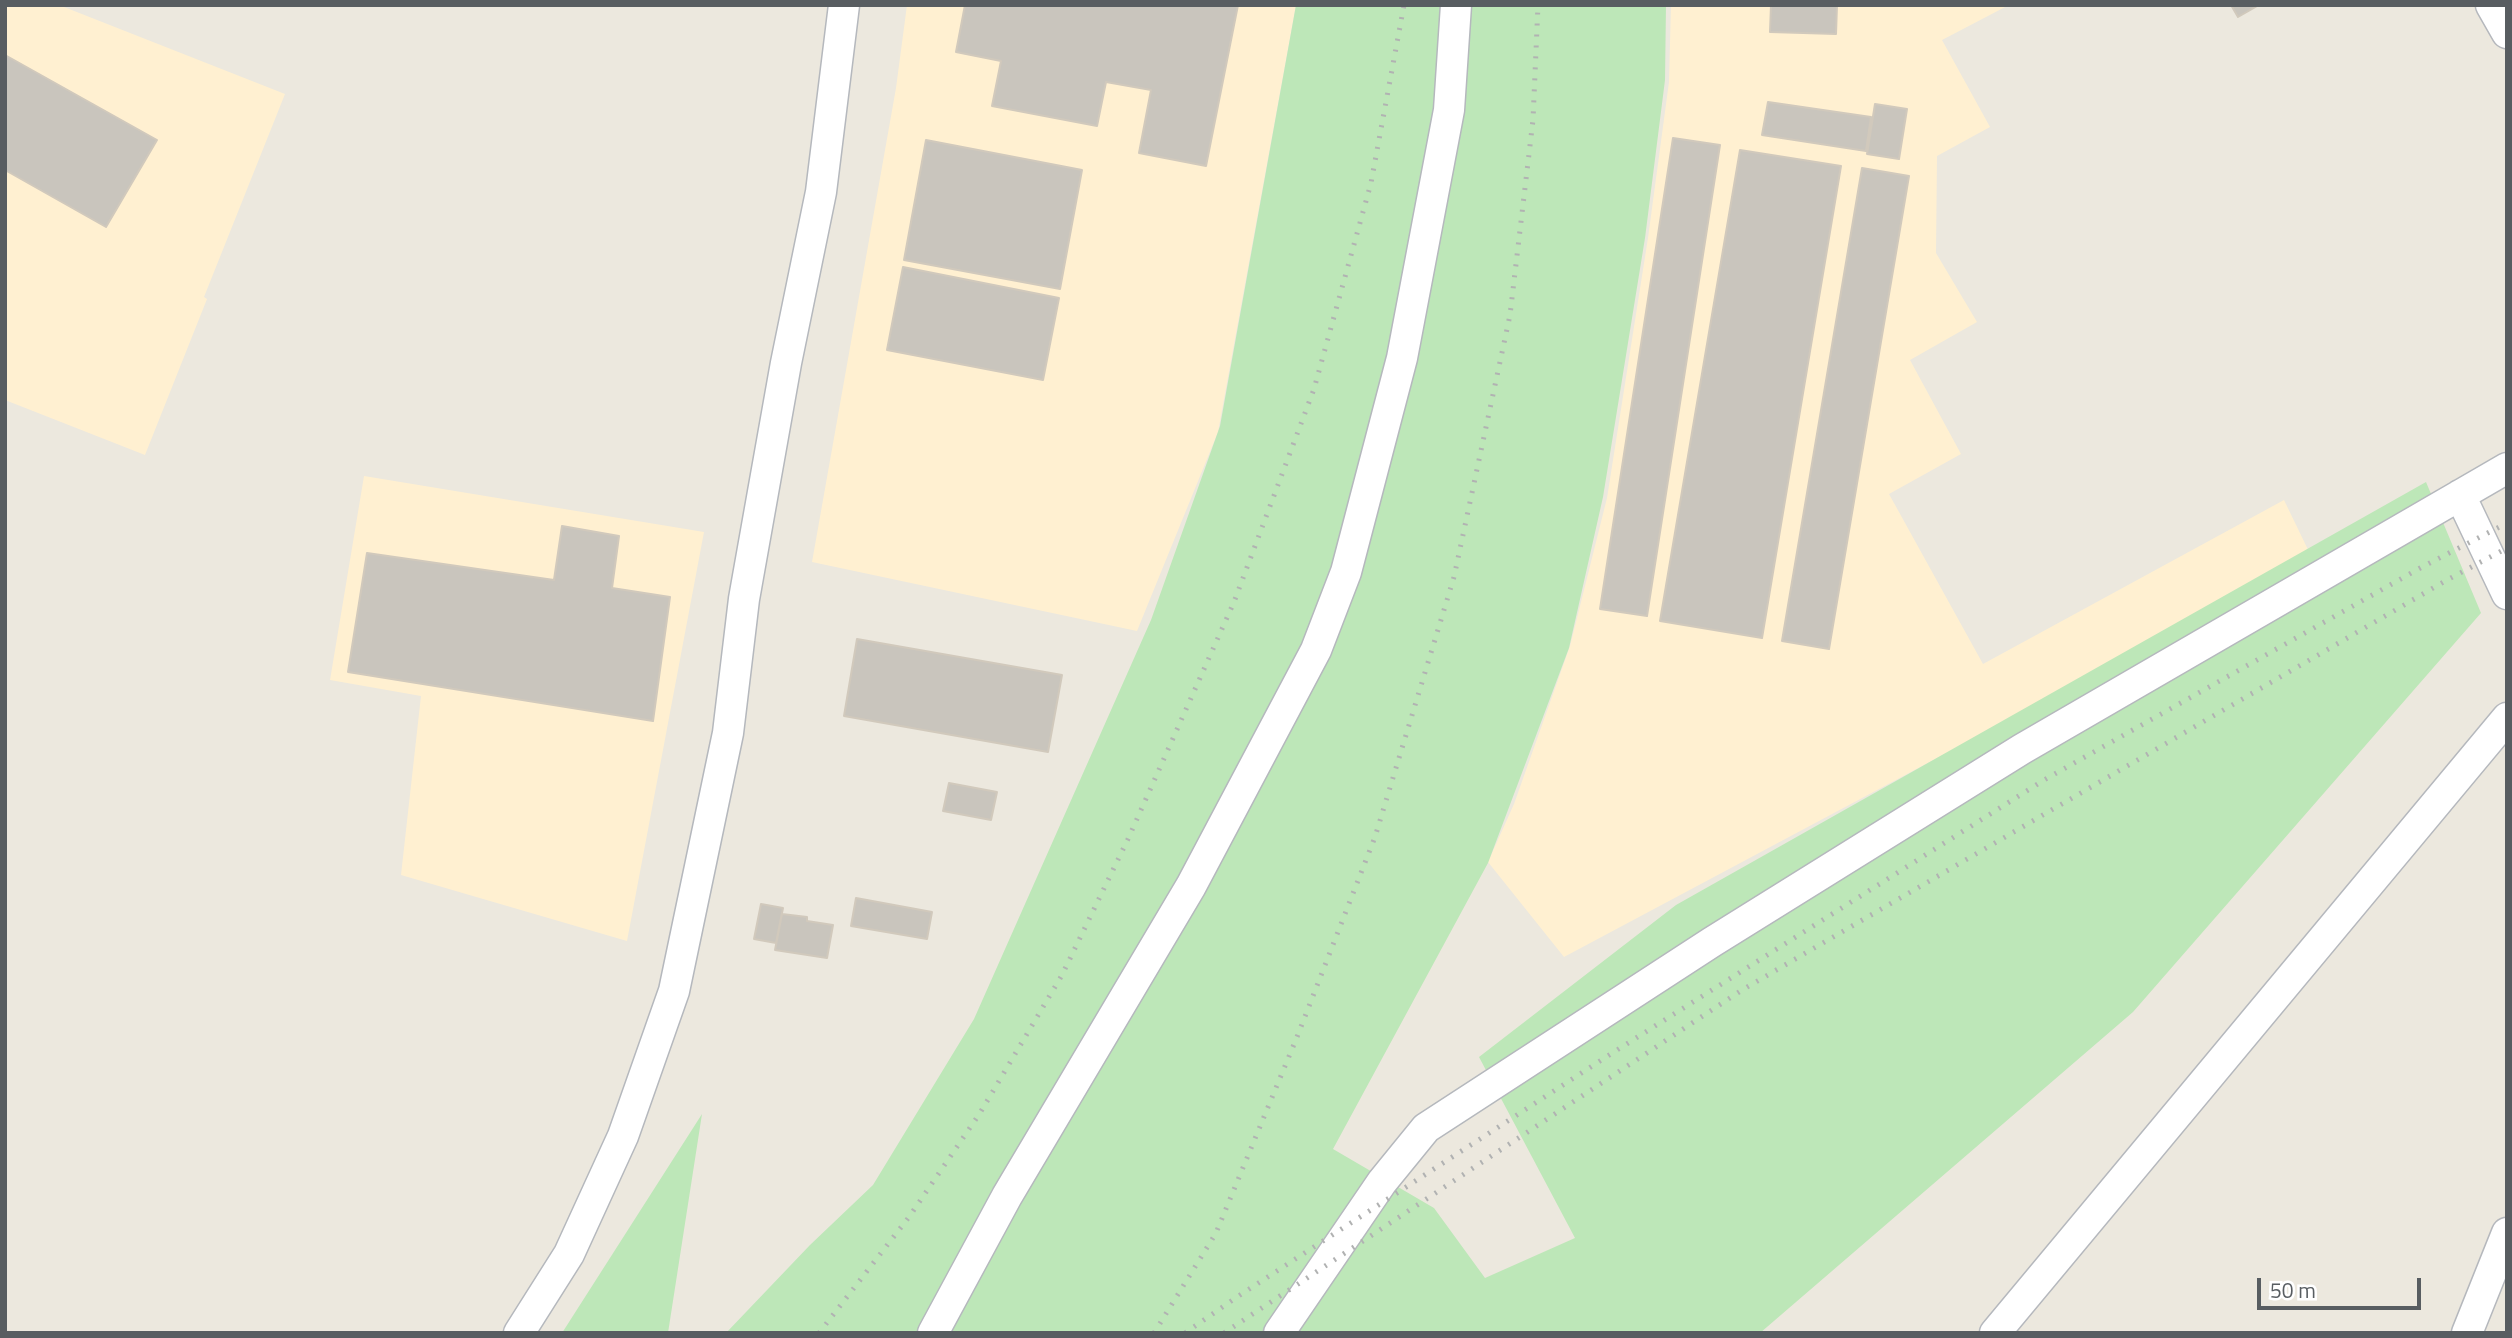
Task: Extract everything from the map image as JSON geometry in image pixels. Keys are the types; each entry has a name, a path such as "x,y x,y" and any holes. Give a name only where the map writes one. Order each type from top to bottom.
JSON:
{"street":[{"path":"519,1333 569,1254 623,1136 674,991 728,733 744,599 786,363 821,192 844,5"},
{"path":"933,1333 1007,1196 1191,886 1316,650 1346,572 1402,358 1449,110 1456,5"},
{"path":"2491,5 2507,33"},
{"path":"1279,1333 1382,1182 1426,1128 1712,942 2022,749 2507,468"},
{"path":"2460,495 2507,593"},
{"path":"1995,1333 2507,718"},
{"path":"2467,1333 2507,1233"}],"shaded area":[{"path":"5,5 59,5 285,94 204,297 207,299 145,455 5,400"},
{"path":"907,5 1296,5 1218,432 1137,631 812,562 896,88"},
{"path":"1671,5 2009,5 1942,40 1990,127 1937,156 1936,253 1977,322 1910,360 1961,454 1889,494 1983,664 2284,500 2312,558 1564,957 1488,862 1514,804 1570,646 1607,498 1648,238 1669,82"},
{"path":"364,476 704,532 627,941 401,875 421,696 330,680"}],"green space":[{"path":"1296,5 1666,5 1665,80 1645,238 1603,497 1569,648 1488,863 1333,1149 1434,1208 1485,1278 1575,1238 1479,1057 1676,905 2426,482 2481,613 2133,1012 1760,1333 726,1333 810,1245 873,1185 974,1019 1151,620 1220,426"},
{"path":"702,1114 668,1333 562,1333"}],"building":[{"path":"965,5 1238,5 1206,166 1139,153 1151,90 1106,82 1097,126 992,106 1001,61 956,52"},
{"path":"1771,5 1837,5 1836,34 1770,32"},
{"path":"2231,5 2259,5 2238,17"},
{"path":"5,55 157,140 106,227 5,170"},
{"path":"1768,102 1871,117 1866,151 1762,135"},
{"path":"1875,104 1907,109 1899,159 1867,154"},
{"path":"1673,138 1720,145 1647,616 1600,609"},
{"path":"926,140 1082,170 1060,289 904,260"},
{"path":"1740,150 1841,166 1762,638 1660,621"},
{"path":"1862,168 1909,176 1829,649 1782,641"},
{"path":"903,267 1059,298 1043,380 887,350"},
{"path":"562,526 619,536 612,588 670,597 653,721 348,672 367,553 554,580"},
{"path":"857,639 1062,675 1048,752 844,716"},
{"path":"949,783 997,792 991,820 943,811"},
{"path":"856,898 932,912 927,939 851,926"},
{"path":"761,904 783,908 776,943 754,939"},
{"path":"782,914 807,917 807,921 833,925 827,958 775,950"}],"railway":[{"path":"819,1333 909,1217 980,1113 1062,975 1128,839 1234,602 1314,389 1371,183 1404,5"},
{"path":"1154,1333 1216,1233 1297,1037 1375,837 1454,577 1510,315 1533,120 1538,5"},
{"path":"1185,1333 1606,1057 2044,780 2422,567 2507,523"},
{"path":"1224,1333 1742,990 2447,580 2507,548"}]}
